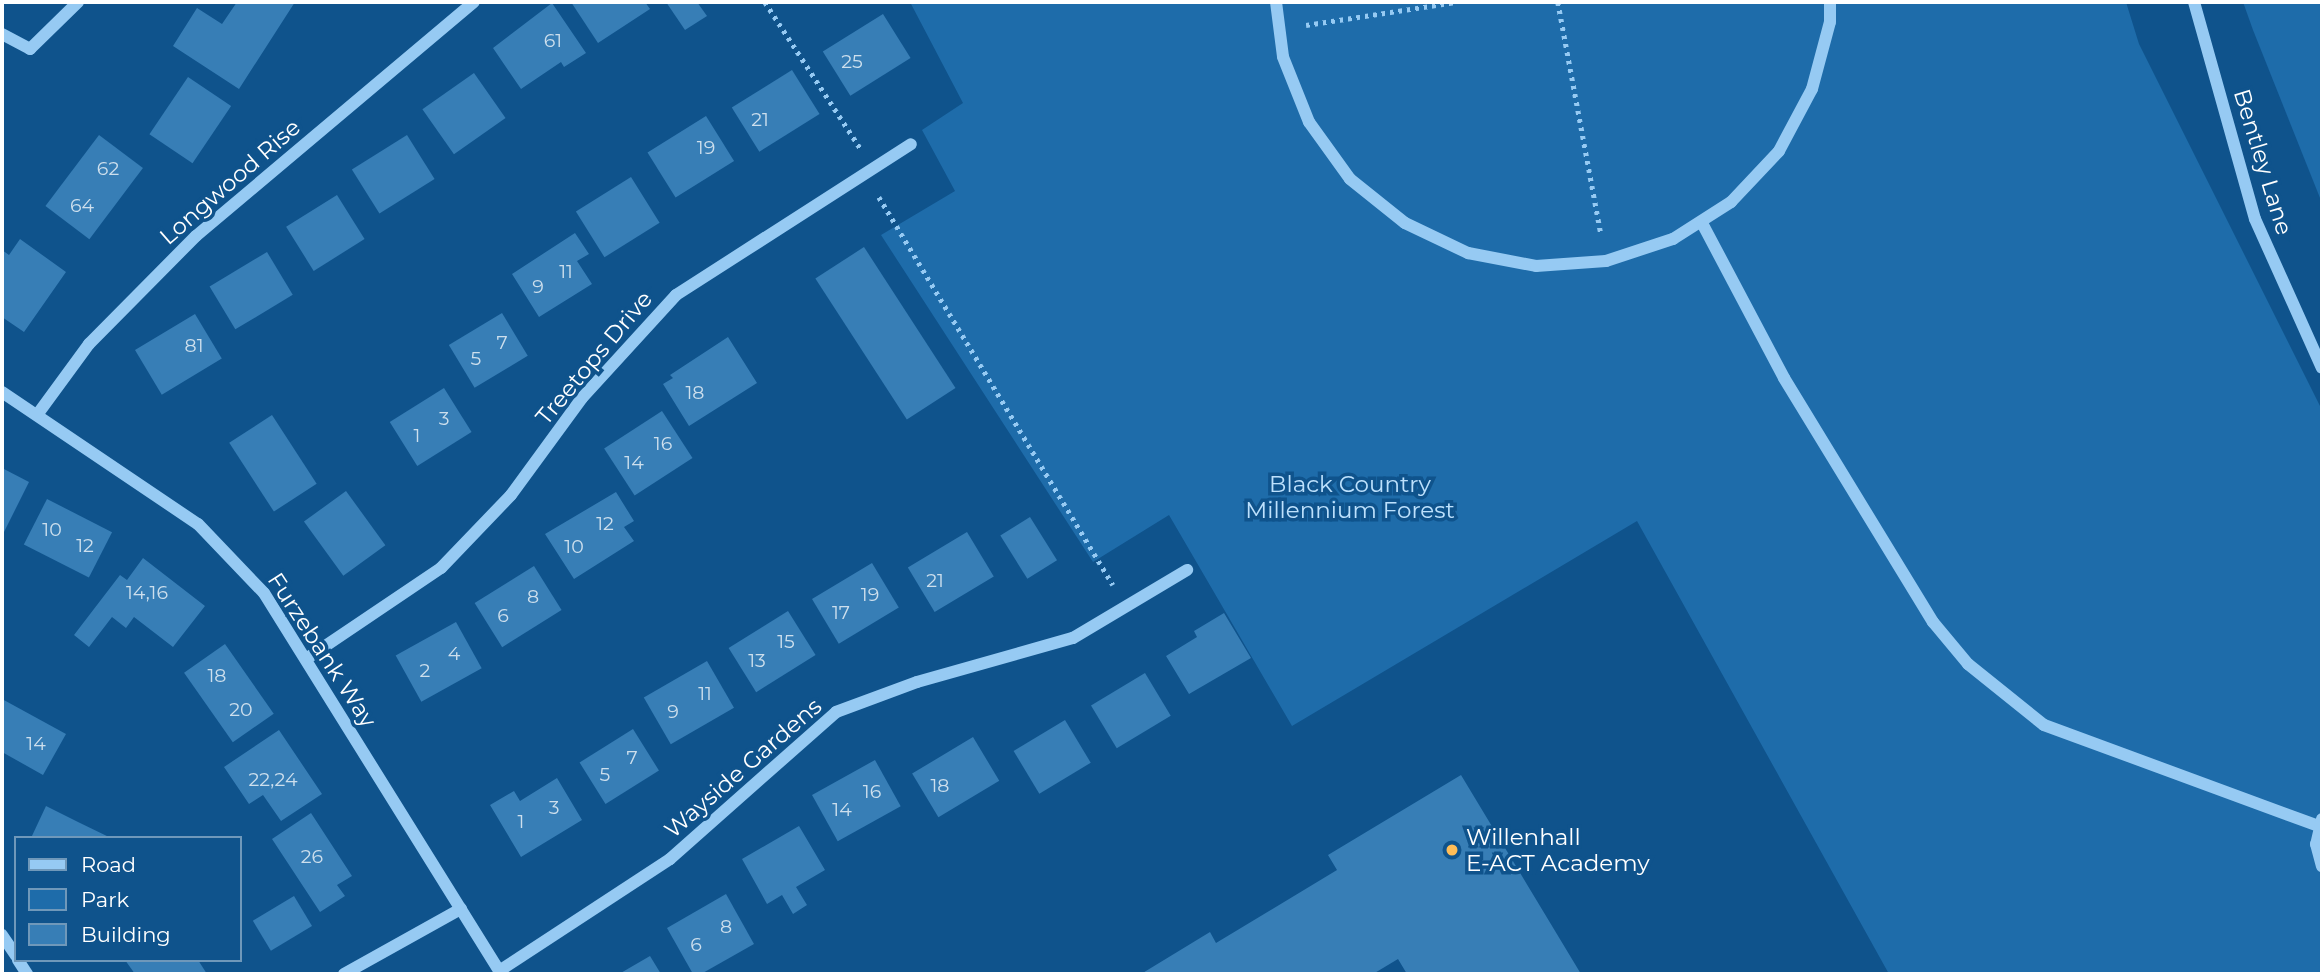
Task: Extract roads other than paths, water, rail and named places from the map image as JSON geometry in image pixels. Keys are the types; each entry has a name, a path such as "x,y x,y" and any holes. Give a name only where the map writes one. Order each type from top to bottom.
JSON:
{"street":[{"path":"2,34 30,49 78,2"},
{"name":"Longwood Rise","path":"37,415 89,344 196,236 474,2"},
{"path":"1276,2 1283,57 1309,122 1350,179 1405,223 1468,253 1536,266 1606,261 1672,239 1702,223 1731,202 1779,150 1812,89 1830,22 1830,2"},
{"name":"Bentley Lane","path":"2194,2 2255,219 2322,368"},
{"name":"Treetops Drive","path":"306,659 441,568 511,495 582,398 676,295 911,144"},
{"path":"1702,223 1784,378 1933,622 1968,664 2044,726 2321,822 2316,844 2322,866"},
{"name":"Furzebank Way","path":"2,392 198,524 264,593 500,973"},
{"name":"Wayside Gardens","path":"500,973 670,859 836,712 917,681 1073,638 1187,570"},
{"path":"344,974 461,909"},
{"path":"2,935 14,953"}],"place":[{"name":"Willenhall E-ACT Academy","path":"1452,850"}],"park label":[{"name":"Black Country Millennium Forest","path":"1350,497"}]}
